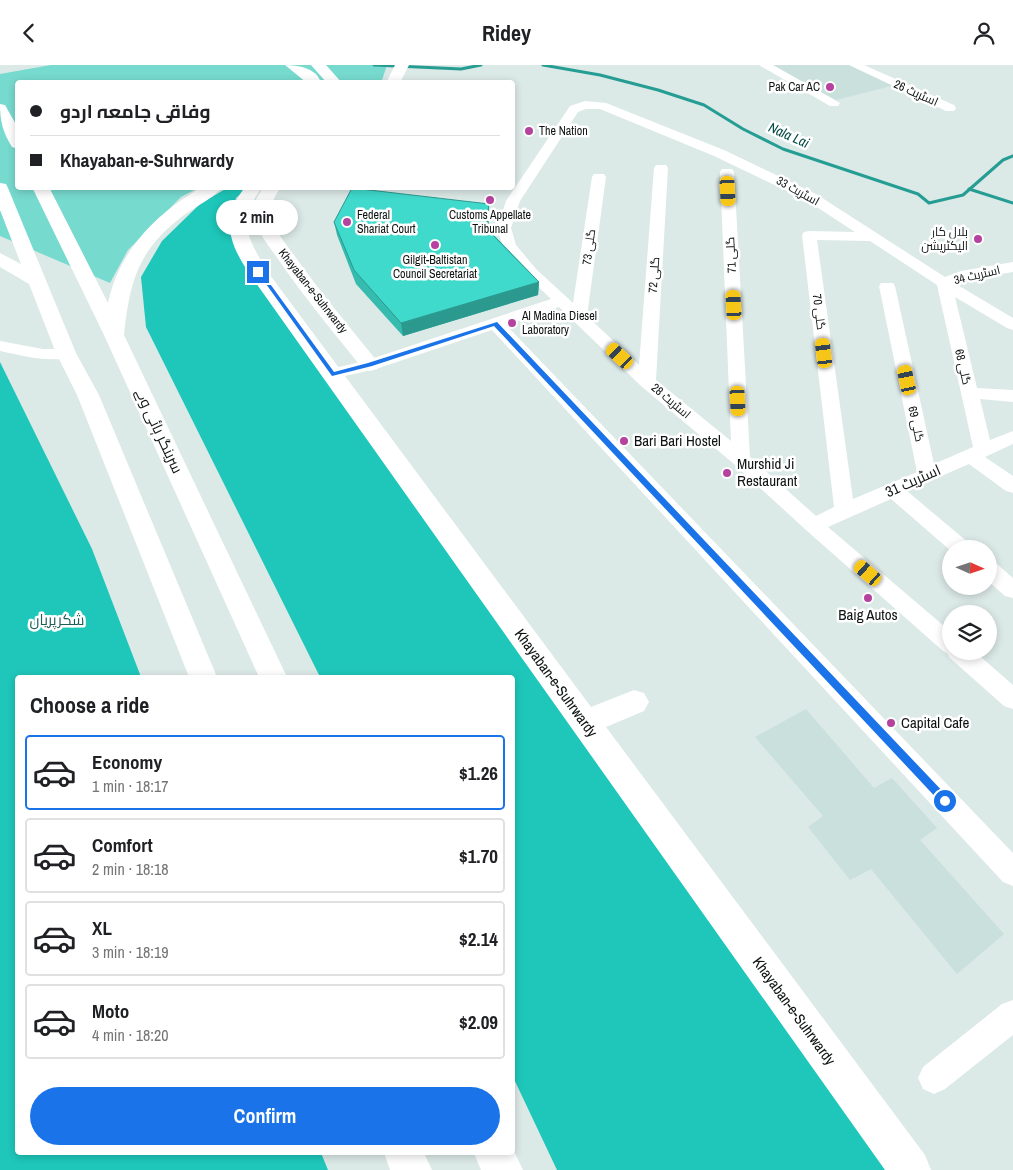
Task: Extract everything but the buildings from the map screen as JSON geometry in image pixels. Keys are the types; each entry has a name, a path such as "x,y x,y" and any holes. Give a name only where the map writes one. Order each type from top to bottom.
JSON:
{"main road":[{"path":"292,65 314,80"},
{"path":"318,65 333,80"},
{"path":"394,80 402,65"},
{"path":"0,110 15,121"},
{"path":"0,110 15,138"},
{"path":"0,188 66,353 88,395 202,675"},
{"name":"سرینگر ہائی وے","path":"42,190 114,335 272,675"},
{"path":"114,335 121,287 135,256 162,223 178,210 209,190"},
{"name":"Khayaban-e-Suhrwardy","path":"251,190 245,197 237,218 237,228 240,240 258,272 910,1170"},
{"name":"Khayaban-e-Suhrwardy","path":"271,190 263,203 262,215 272,240 370,365"},
{"path":"0,259 37,281"},
{"path":"585,723 634,702"},
{"path":"405,1155 411,1170"},
{"path":"495,1155 502,1170"}],"street":[{"path":"765,65 834,103"},
{"name":"اسٹریٹ 26","path":"855,65 950,108"},
{"name":"اسٹریٹ 33","path":"568,119 574,109 585,105 613,109 774,178 811,197 1013,325"},
{"name":"اسٹریٹ 28","path":"568,119 513,201 504,228 509,246 516,256 648,382 741,459 813,525 942,637"},
{"name":"گلی 72","path":"648,382 661,168"},
{"name":"گلی 71","path":"727,172 741,459"},
{"name":"گلی 73","path":"579,317 600,177"},
{"name":"گلی 70","path":"845,511 809,235 873,237"},
{"name":"اسٹریٹ 34","path":"944,283 961,276 1012,267"},
{"name":"گلی 68","path":"944,283 970,393 977,453"},
{"name":"گلی 69","path":"887,286 927,475"},
{"path":"332,375 370,365 562,301"},
{"path":"495,323 1013,873"},
{"path":"0,347 43,354 66,353"},
{"path":"970,393 1013,396"},
{"name":"اسٹریٹ 31","path":"813,525 1013,437"},
{"path":"977,453 1013,487"},
{"path":"893,490 953,540"},
{"path":"998,578 1013,590"},
{"path":"968,660 1013,699"},
{"path":"934,1078 1013,1015"}],"shaded area":[{"path":"51,65 387,65 382,80 15,80 15,190 194,190 181,197 128,250 110,283 0,236 0,74"},
{"path":"772,65 850,65 895,85 836,100"},
{"path":"806,709 874,788 892,778 937,828 920,840 1004,934 957,974 871,869 850,880 808,827 823,816 755,737"}],"green space":[{"path":"224,190 245,190 236,198 230,223 283,310 893,1170 557,1170 515,1081 515,675 319,675 146,327 141,277 162,241 200,204"},
{"name":"شکرپریاں","path":"0,362 92,549 140,675 15,675 15,1155 322,1155 328,1170 0,1170"}],"waterway":[{"name":"Nala Lai","path":"374,65 461,69 481,65"},
{"name":"Nala Lai","path":"543,65 600,75 658,90 704,105 743,129 783,149 918,194 929,203 963,195 970,189"},
{"name":"Nala Lai","path":"970,189 1003,160 1013,156"},
{"path":"970,189 1013,203"}],"place":[{"name":"Pak Car AC","path":"830,87"},
{"name":"The Nation","path":"529,131"},
{"name":"Customs Appellate Tribunal","path":"490,200"},
{"name":"Federal Shariat Court","path":"347,222"},
{"name":"بلال کار الیکٹریشن","path":"978,239"},
{"name":"Gilgit-Baltistan Council Secretariat","path":"435,245"},
{"name":"Al Madina Diesel Laboratory","path":"512,323"},
{"name":"Bari Bari Hostel","path":"624,441"},
{"name":"Murshid Ji Restaurant","path":"727,473"},
{"name":"Baig Autos","path":"868,598"},
{"name":"Capital Cafe","path":"891,723"}],"route":[{"path":"258,272 332,375 370,365 495,323 945,801"}]}
